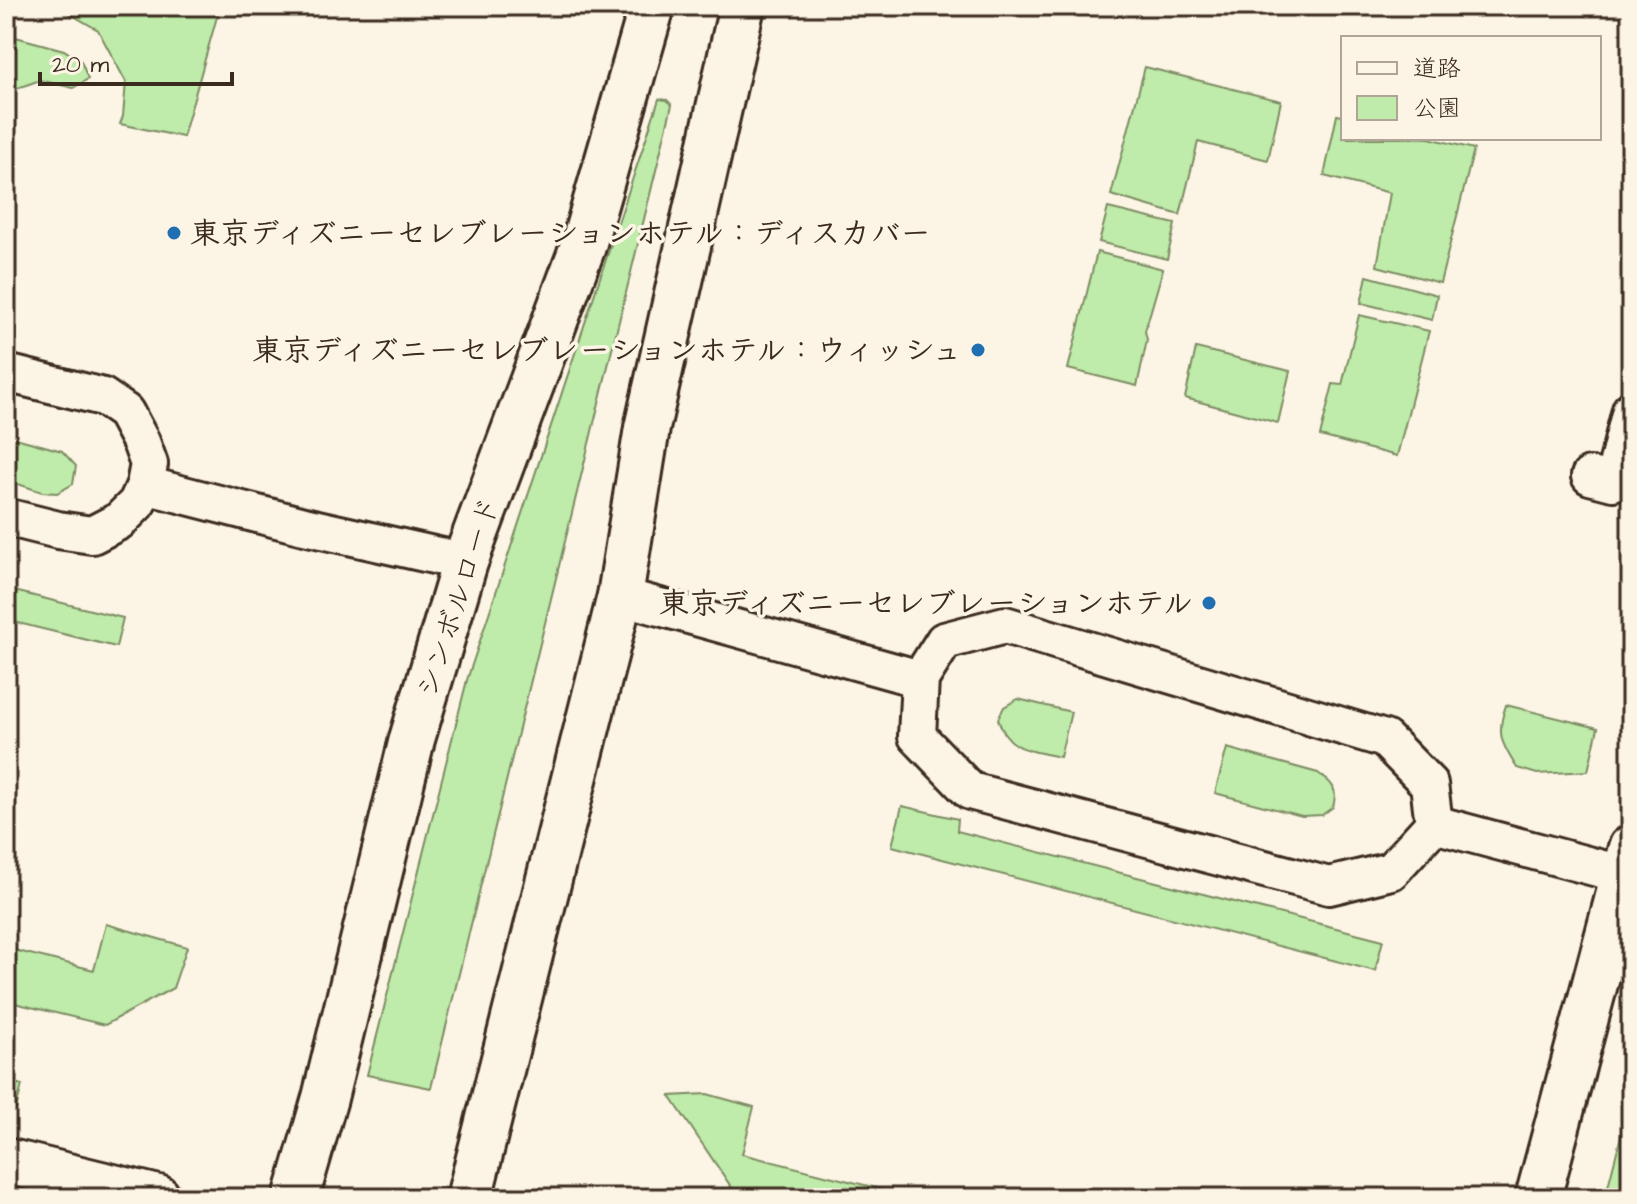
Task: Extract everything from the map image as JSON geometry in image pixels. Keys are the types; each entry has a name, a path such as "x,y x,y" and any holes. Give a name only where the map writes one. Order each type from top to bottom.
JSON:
{"street":[{"name":"シンボルロード","path":"296,1198 325,1098 412,739 465,562 583,246 652,6"},
{"path":"469,1198 620,596 647,428 742,6"},
{"path":"1538,1198 1628,862"},
{"path":"6,1161 158,1198"}],"lane":[{"path":"6,373 103,397 125,412 149,464 137,503 119,521 92,535 6,517"},
{"path":"1590,476 1613,482 1631,410"},
{"path":"145,485 304,526 465,562"},
{"path":"620,596 920,679"},
{"path":"1005,625 1385,739 1429,784 1434,824 1391,871 1329,886 970,791 917,736 920,679 944,641 1005,625"},
{"path":"1434,824 1628,862"}],"green space":[{"path":"41,6 220,6 183,137 120,124 126,82 98,30 65,11"},
{"path":"6,32 64,50 81,61 88,79 73,88 40,80 15,89 6,79"},
{"path":"1145,67 1281,101 1268,160 1198,142 1180,215 1111,195"},
{"path":"659,99 667,100 672,105 431,1088 367,1075 467,680"},
{"path":"1337,115 1341,116 1341,140 1437,140 1474,149 1440,283 1377,266 1390,193 1324,176"},
{"path":"1108,208 1175,224 1167,259 1099,242"},
{"path":"1097,252 1163,269 1145,331 1147,340 1137,386 1068,369"},
{"path":"1367,276 1437,295 1432,320 1361,303"},
{"path":"1359,315 1429,331 1397,456 1320,436 1333,384 1342,385"},
{"path":"1196,348 1290,371 1278,423 1185,398"},
{"path":"12,437 62,451 76,466 73,484 57,493 42,492 6,480 6,462"},
{"path":"6,589 123,618 116,647 6,620"},
{"path":"1018,699 1071,712 1060,757 1022,747 1002,730 998,719 1004,707"},
{"path":"1506,705 1598,728 1588,771 1537,774 1517,768 1502,738 1501,724"},
{"path":"1227,748 1318,773 1333,787 1333,807 1322,815 1302,816 1215,793"},
{"path":"902,806 958,819 957,831 1383,940 1375,971 892,846"},
{"path":"106,924 187,947 173,988 105,1025 6,1001 6,948 94,970"},
{"path":"6,1081 22,1085 16,1109 6,1106"},
{"path":"707,1094 754,1107 742,1154 916,1198 772,1198 732,1188 670,1096"},
{"path":"1631,1097 1631,1198 1605,1198"}],"place":[{"name":"東京ディズニーセレブレーションホテル：ディスカバー","path":"174,233"},
{"name":"東京ディズニーセレブレーションホテル：ウィッシュ","path":"978,350"},
{"name":"東京ディズニーセレブレーションホテル","path":"1209,603"}]}
